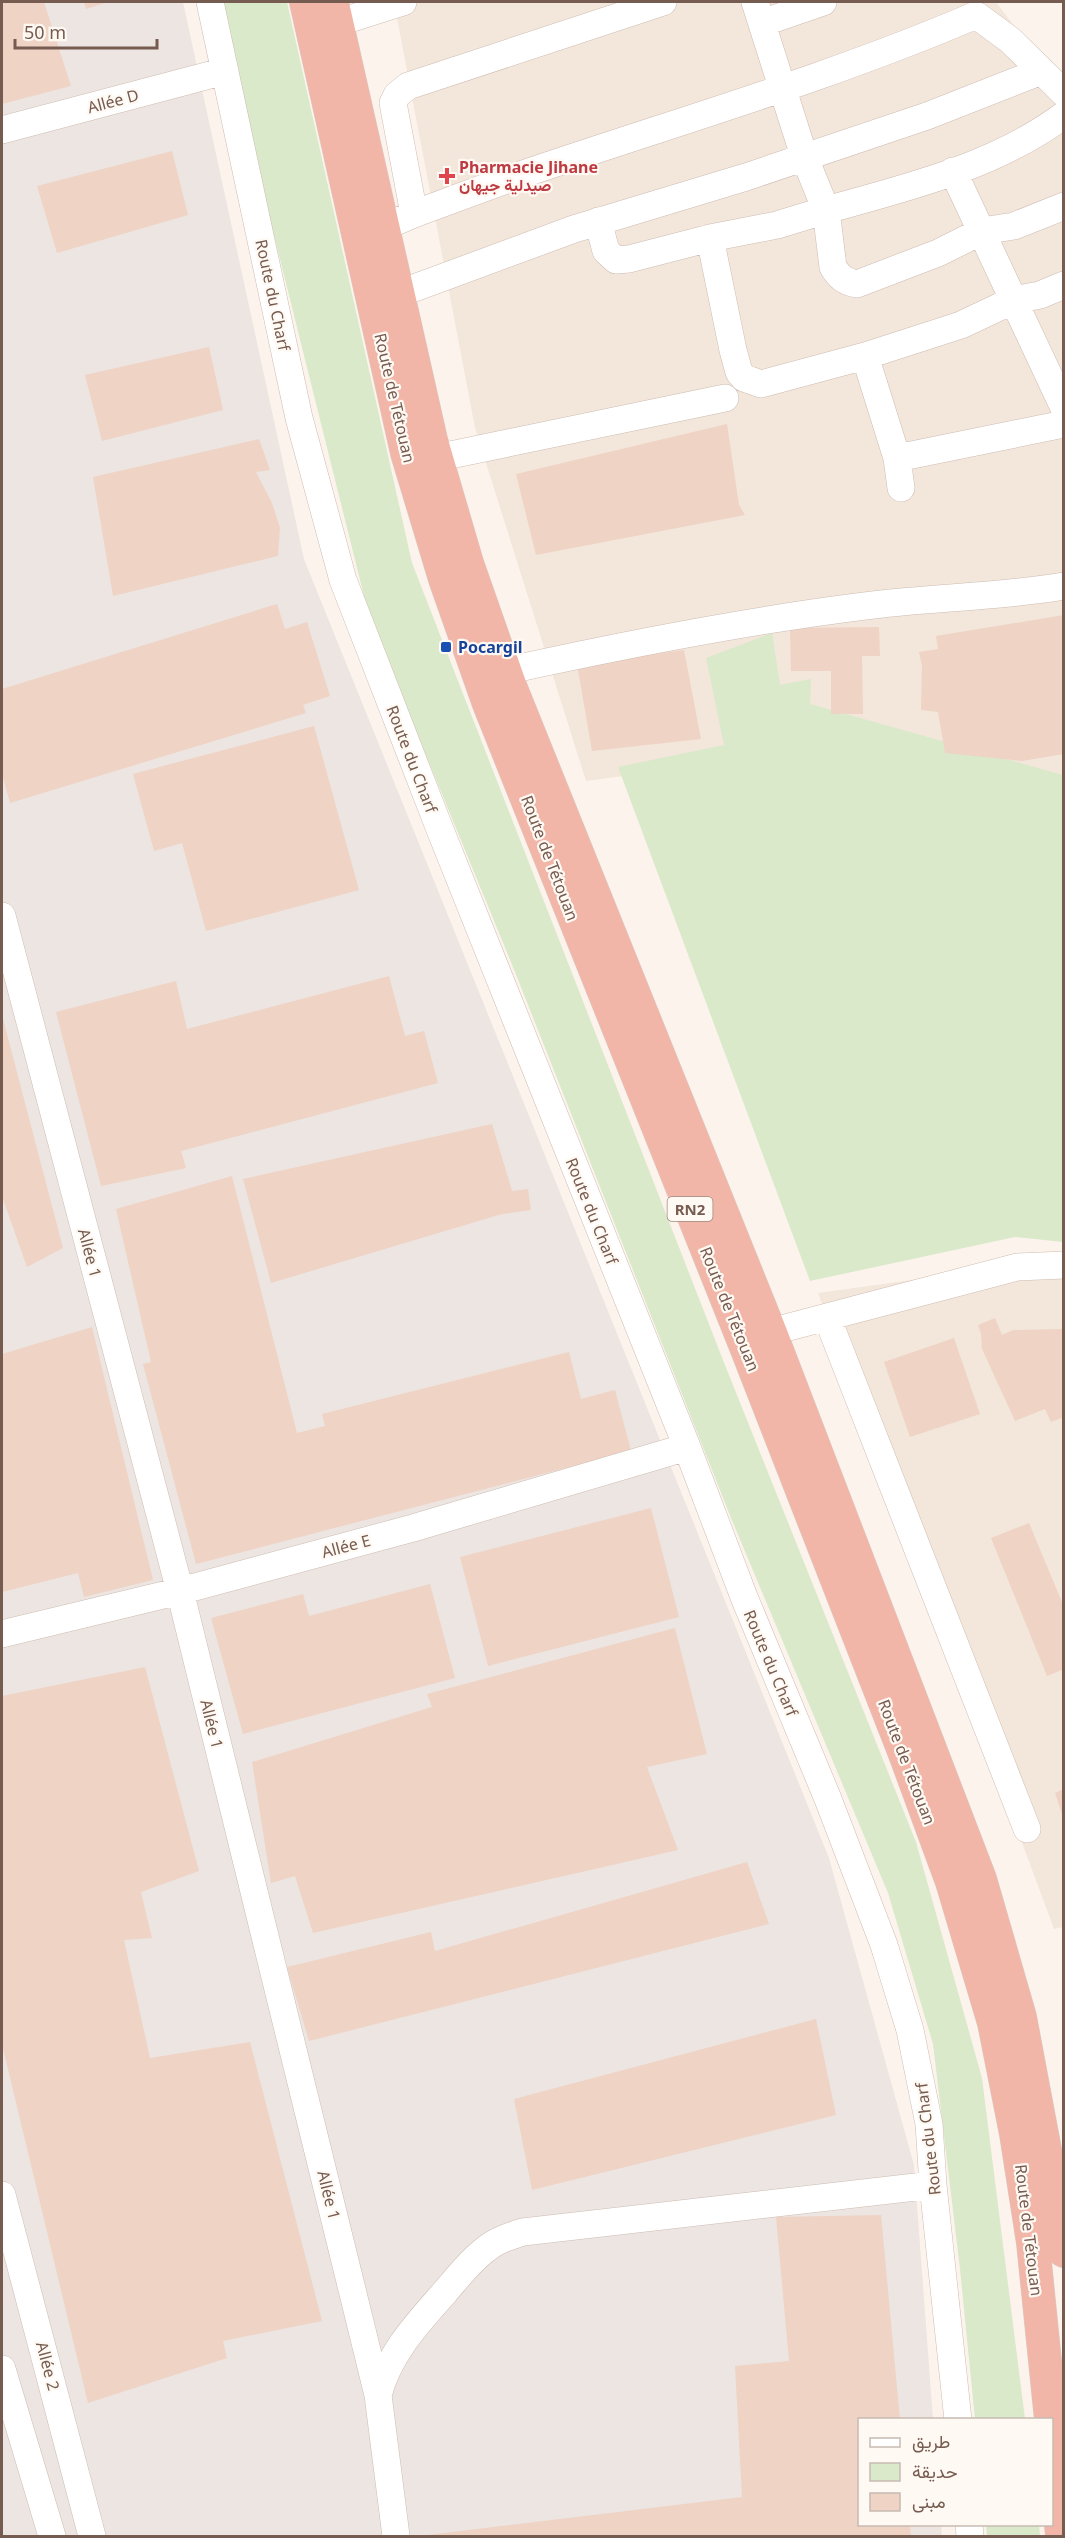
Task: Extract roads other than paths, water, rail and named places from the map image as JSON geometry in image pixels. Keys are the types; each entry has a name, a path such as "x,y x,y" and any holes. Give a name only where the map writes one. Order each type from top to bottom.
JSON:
{"highway":[{"name":"Route de Tétouan","path":"306,2 407,453 445,579 489,704 746,1347 905,1754 952,1882 994,2023 1016,2134 1033,2243 1051,2418"},
{"name":"Route de Tétouan","path":"335,12 382,229 436,458 467,563 505,671 770,1332 980,1879 1020,2017 1063,2244"},
{"path":"1053,2440 1062,2536"}],"street":[{"name":"Route du Charf","path":"210,2 299,418 343,580 439,827 687,1447 744,1598 828,1799 884,1945 910,2030 929,2124 933,2185 958,2418"},
{"path":"335,12 403,2"},
{"path":"414,214 393,103 401,91 408,86 663,2"},
{"path":"823,2 759,12 804,156 826,210 833,267 837,274 848,283 857,284 874,279 938,253 982,231 1014,226 1064,206"},
{"path":"382,229 414,214 526,173 876,55 970,8 1010,40 1039,72 1064,93"},
{"name":"Allée D","path":"2,130 225,71"},
{"path":"398,294 598,221 746,177 927,116 1039,72"},
{"path":"598,221 606,251 616,260 628,259 710,238 777,225 878,196 952,171 1017,144 1064,115"},
{"path":"952,171 1014,300 1055,371 1064,408"},
{"path":"710,238 739,372 744,378 761,384 865,356 961,324 1014,300 1040,295 1064,285"},
{"path":"865,356 897,458 901,488"},
{"path":"436,458 724,398"},
{"path":"897,458 1064,424"},
{"path":"505,671 658,638 782,617 875,604 1031,592 1064,586"},
{"name":"Allée 1","path":"2,916 180,1591 378,2395 396,2536"},
{"path":"770,1332 1017,1267 1064,1265"},
{"path":"827,1317 1027,1829"},
{"name":"Allée E","path":"2,1634 180,1591 413,1528 687,1447"},
{"path":"378,2395 391,2359 404,2339 470,2263 485,2249 509,2236 523,2232 609,2221 933,2185"},
{"name":"Allée 2","path":"2,2195 92,2536"},
{"path":"2,2368 52,2536"}],"place":[{"name":"Pharmacie Jihane صيدلية جيهان","path":"447,176"},
{"name":"Pocargil","path":"446,647"}]}
